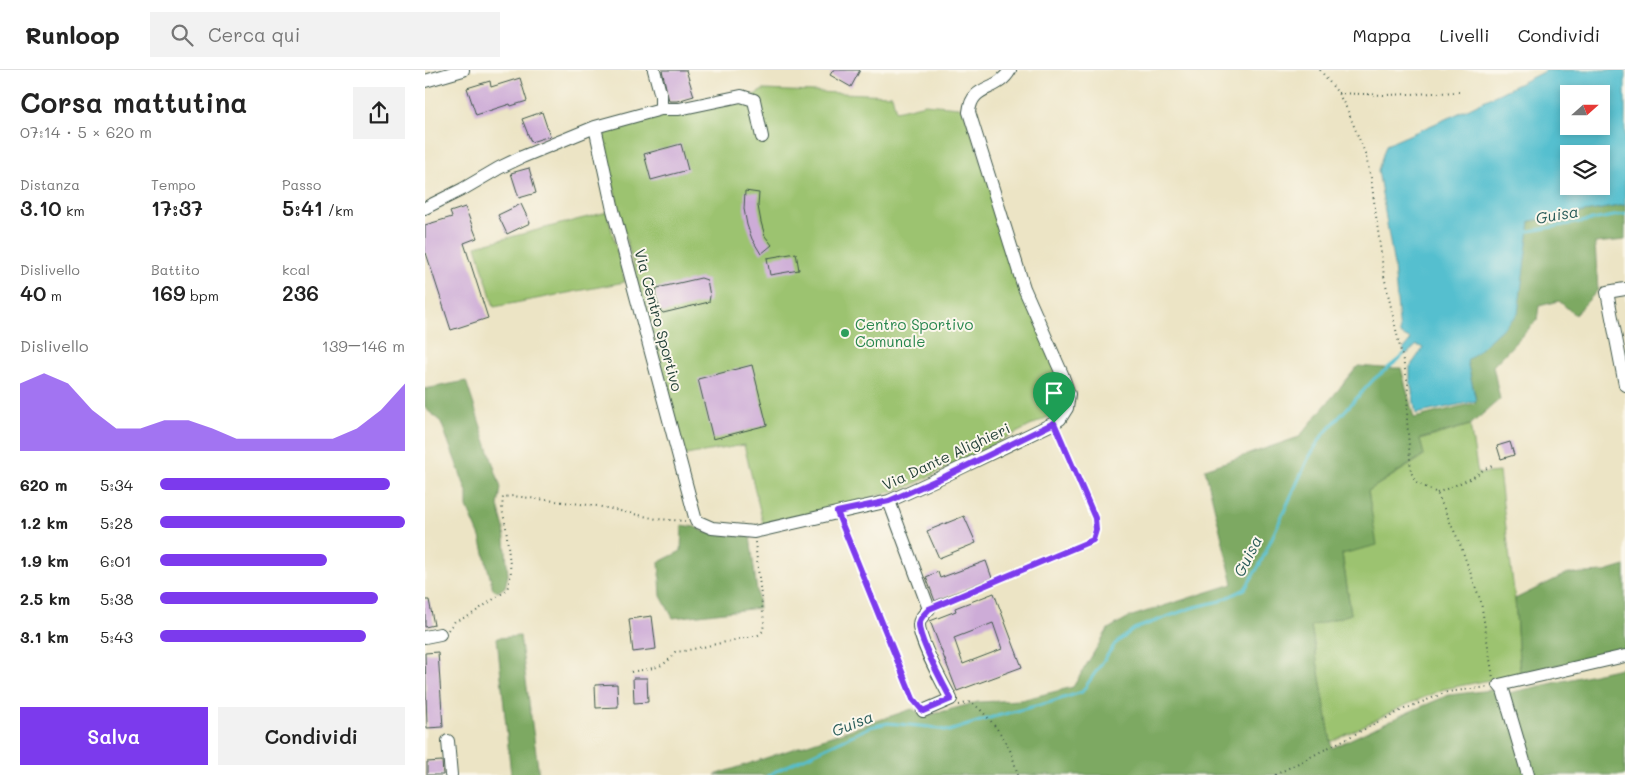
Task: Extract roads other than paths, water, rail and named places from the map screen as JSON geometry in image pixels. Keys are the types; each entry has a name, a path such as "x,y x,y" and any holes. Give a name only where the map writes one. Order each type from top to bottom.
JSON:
{"street":[{"path":"425,81 463,70"},
{"path":"654,70 661,96 661,109"},
{"name":"Via Dante Alighieri","path":"696,521 712,528 754,532 889,501 946,476 1060,419 1067,408 1069,394 1024,288 969,112 970,101 981,91 998,84 1010,70"},
{"path":"425,208 507,164 595,127 661,109 679,109 741,96 753,100 762,137"},
{"name":"Via Centro Sportivo","path":"595,127 613,210 696,521"},
{"path":"1625,289 1607,292 1625,384"},
{"path":"889,501 929,609 921,618 919,625 922,638 951,699 923,711"},
{"path":"425,637 440,634"},
{"path":"1528,775 1503,690 1499,685 1625,656"},
{"path":"448,741 451,775"}],"water":[{"path":"1547,70 1625,70 1625,205 1530,221 1518,314 1467,361 1476,401 1416,414 1410,379 1410,367 1423,348 1417,345 1407,354 1403,350 1411,340 1400,334 1394,266 1378,170 1386,145 1457,114"}],"waterway":[{"name":"Guisa","path":"1525,232 1625,214"},
{"name":"Guisa","path":"768,775 870,727 888,723 949,731 1082,692 1115,644 1134,629 1191,608 1220,601 1245,589 1260,564 1308,459 1322,436 1374,379 1407,351"}],"place":[{"name":"Centro Sportivo Comunale","path":"845,333"}]}
